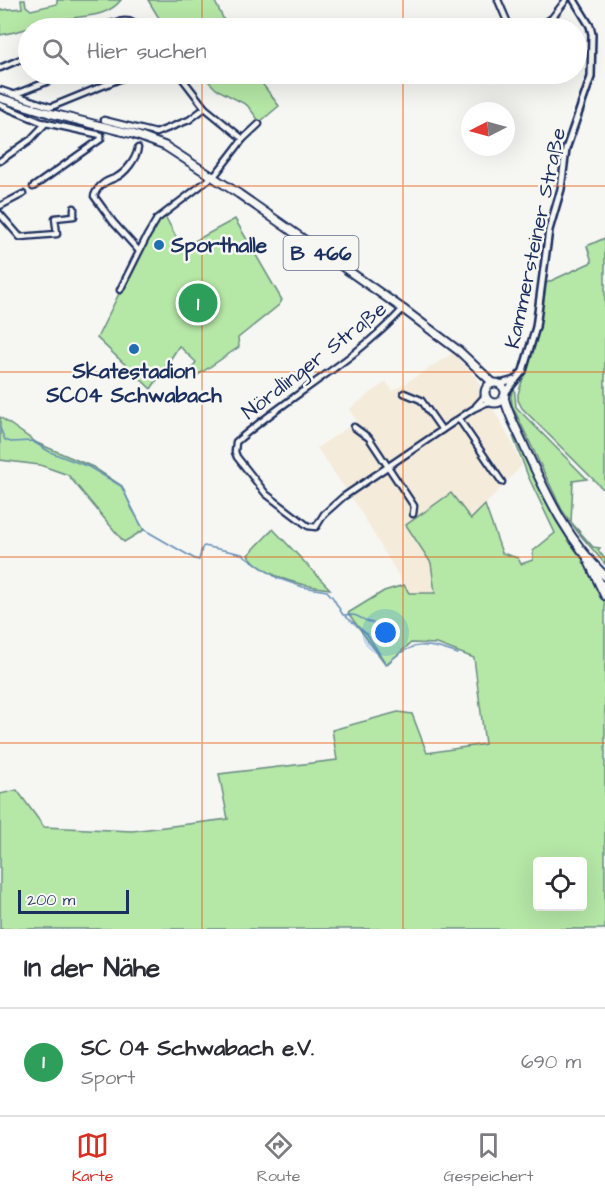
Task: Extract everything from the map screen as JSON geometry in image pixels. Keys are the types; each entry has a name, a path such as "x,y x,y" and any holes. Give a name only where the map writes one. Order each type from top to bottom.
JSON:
{"highway":[{"path":"588,559 605,595"}],"main road":[{"name":"Nördlinger Straße","path":"0,98 157,142 213,176 403,309"},
{"name":"B 466","path":"403,309 459,351 478,370 510,415"},
{"path":"492,392 505,395"},
{"path":"492,392 505,395"},
{"name":"B 466","path":"505,395 510,415 553,508 588,559 605,576"}],"street":[{"path":"498,0 506,18"},
{"path":"552,18 566,0"},
{"name":"Kammersteiner Straße","path":"574,0 585,18"},
{"name":"Kammersteiner Straße","path":"505,395 523,371 536,327 549,230 561,189 566,148 591,77 592,34 587,21"},
{"path":"0,68 18,60"},
{"path":"13,95 41,84"},
{"path":"0,90 51,107 107,84"},
{"path":"187,84 205,108 243,139"},
{"path":"0,105 46,123 101,135 101,139 82,154 33,187"},
{"path":"104,120 156,133 189,120 205,108"},
{"path":"1,159 30,140 46,123"},
{"path":"120,290 157,219 213,176 243,139 259,124"},
{"path":"138,148 136,159 116,178 108,179 94,196 139,251"},
{"path":"0,206 23,194"},
{"path":"0,214 17,236 24,237 57,234 55,218 74,216 74,208"},
{"name":"Nördlinger Straße","path":"388,467 343,497 324,514 316,527 309,526 266,494 234,452 236,442 347,359 403,309"},
{"name":"Kammersteiner Straße","path":"492,392 516,379"},
{"path":"388,467 473,409 492,392"},
{"path":"404,393 421,400 442,430"},
{"path":"459,419 502,482"},
{"path":"354,427 369,438 414,506 413,514"}],"shaded area":[{"path":"453,353 476,378 522,465 471,520 406,525 431,563 435,593 409,593 356,504 317,448 357,421 349,409 386,382 393,391"}],"green space":[{"path":"21,0 25,0 26,6 31,10 57,4 57,0 121,0 108,10 93,15 73,18 18,18 18,31 0,35 0,10 22,8"},
{"path":"148,0 214,0 223,18 159,18"},
{"path":"211,84 262,84 279,106 260,122 247,105"},
{"path":"165,216 182,248 235,219 282,300 279,305 238,338 239,347 195,377 190,371 196,362 179,346 151,389 97,338 150,231"},
{"path":"605,238 605,491 522,408 518,394 535,339 544,284 592,262 587,246"},
{"path":"514,384 516,407 587,479 573,481 571,522 593,547 600,548 598,550 605,559 605,564 577,531 562,510 512,405 511,396"},
{"path":"0,417 37,443 93,467 122,486 144,530 124,542 68,475 40,465 0,460"},
{"path":"513,436 521,444 562,529 593,574 605,604 605,929 0,929 0,794 17,790 44,827 132,831 228,819 219,774 337,760 332,730 398,712 412,714 427,753 485,744 474,658 437,644 411,643 386,665 348,613 384,591 404,585 409,593 435,593 431,563 406,525 451,493 471,519 485,505 502,553 518,558 521,564 533,560 533,551 555,533 528,476"},
{"path":"273,529 330,589 285,580 264,570 248,555"}],"waterway":[{"path":"0,428 5,440 32,441 50,452 89,467 121,486 143,529 195,559 199,560 204,546 242,554 277,578 303,587 327,591 343,615 356,616 373,623"},
{"path":"345,616 367,634 386,664 412,647 428,646 458,654"}],"place":[{"name":"Sporthalle","path":"159,245"},
{"name":"SC 04 Schwabach e.V.","path":"198,303"},
{"name":"Skatestadion SC04 Schwabach","path":"134,349"}]}
